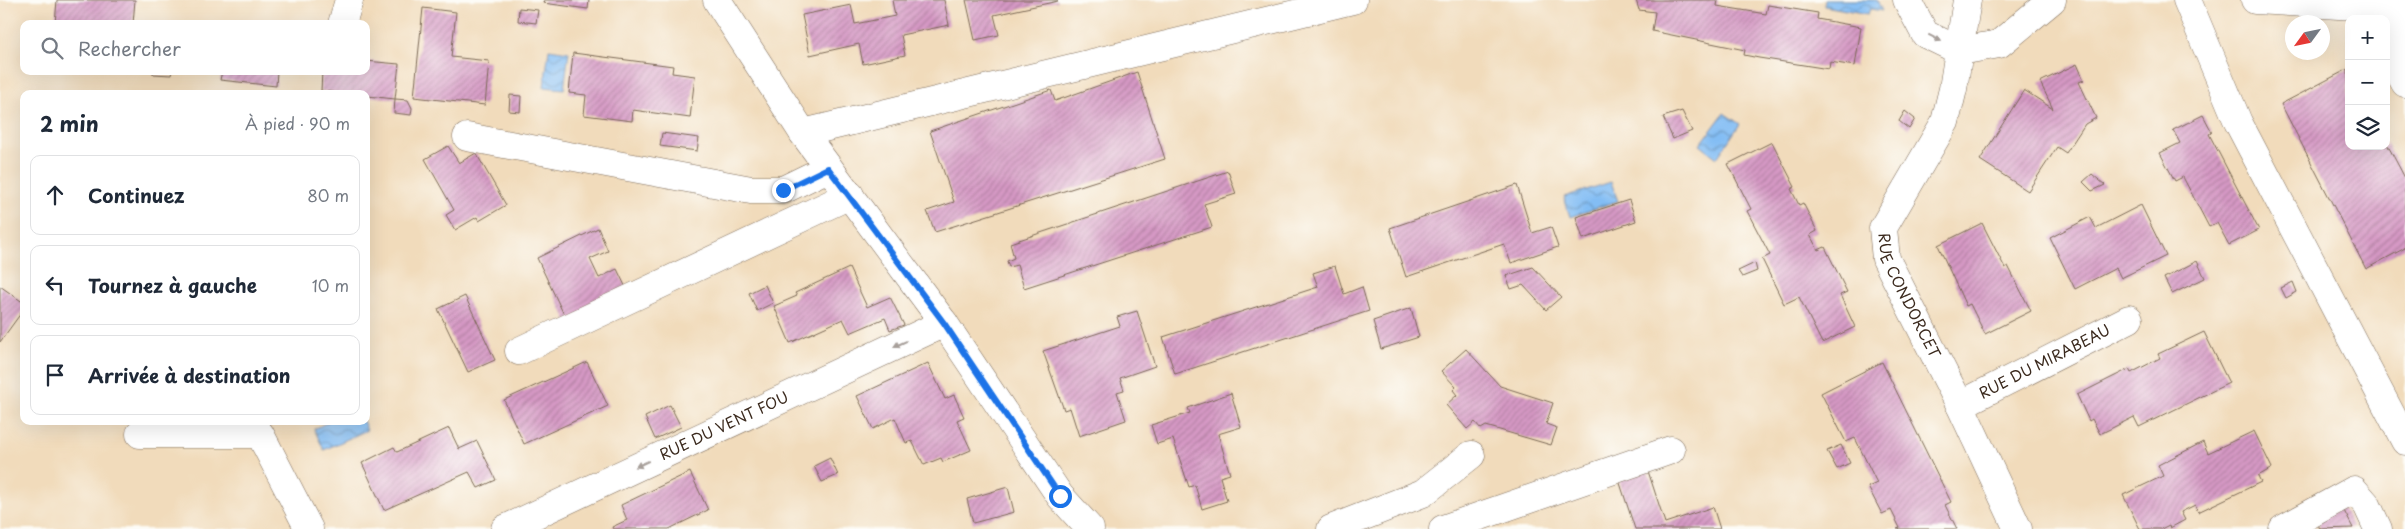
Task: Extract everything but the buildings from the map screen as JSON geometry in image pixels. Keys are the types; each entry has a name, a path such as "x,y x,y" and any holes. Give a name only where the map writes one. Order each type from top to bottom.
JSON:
{"street":[{"path":"343,20 349,0"},
{"path":"717,0 803,133 944,323 1060,496 1090,529"},
{"path":"803,133 1353,0"},
{"path":"1907,0 1925,34 1960,51 1998,44 2052,0"},
{"name":"RUE CONDORCET","path":"1967,0 1960,51 1944,122 1884,228 1886,259 1960,405 2018,529"},
{"path":"2187,0 2238,122 2405,441"},
{"path":"2255,0 2397,6 2398,70 2405,83"},
{"path":"467,137 751,190 783,190 828,168"},
{"path":"519,351 850,195"},
{"name":"RUE DU MIRABEAU","path":"1960,405 2129,319"},
{"name":"RUE DU VENT FOU","path":"505,529 536,523 558,504 944,323"},
{"path":"140,434 258,428 310,529"},
{"path":"1443,529 1671,450"},
{"path":"1331,529 1423,493 1471,455"},
{"path":"2283,529 2354,490 2367,505 2378,529"}],"water":[{"path":"1825,0 1877,0 1882,11 1870,9 1868,14 1824,6"},
{"path":"549,49 569,52 564,89 544,87"},
{"path":"1724,113 1740,124 1717,158 1700,145"},
{"path":"1611,182 1618,201 1570,217 1564,197"},
{"path":"322,425 365,425 367,430 324,450 314,429"}],"route":[{"path":"783,190 828,168 944,323 1060,496"}]}
